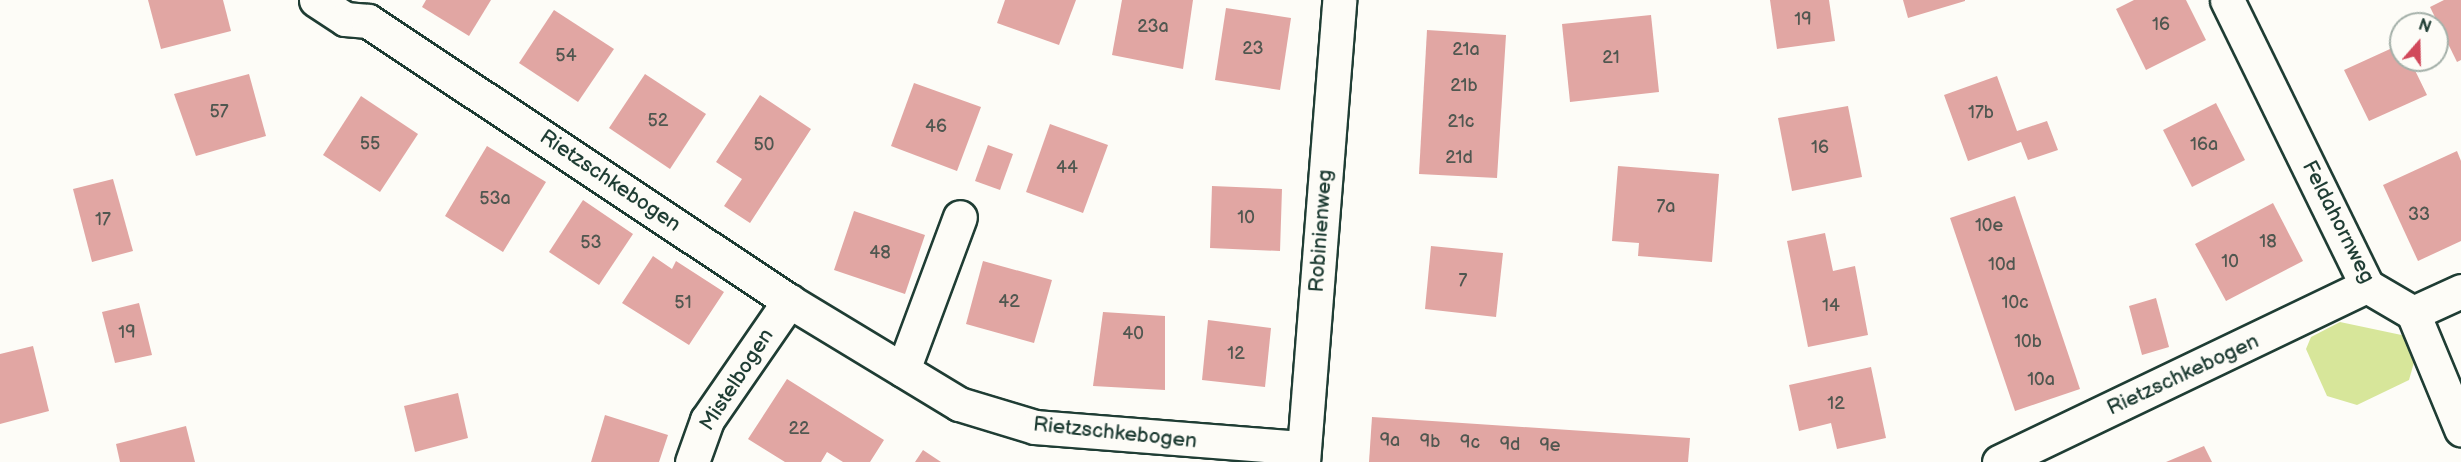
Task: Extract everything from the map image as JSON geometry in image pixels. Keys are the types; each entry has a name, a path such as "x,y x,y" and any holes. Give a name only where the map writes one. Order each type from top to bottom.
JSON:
{"street":[{"name":"Rietzschkebogen","path":"316,0 345,19 375,11 789,301 959,404 1035,427 1303,455"},
{"name":"Robinienweg","path":"1303,455 1339,0"},
{"name":"Feldahornweg","path":"2227,0 2367,286 2414,313"},
{"path":"903,370 960,217"},
{"name":"Rietzschkebogen","path":"1999,462 2367,286"},
{"path":"2461,291 2414,313 2461,429"},
{"name":"Mistelbogen","path":"692,462 708,420 789,301"}],"green space":[{"path":"2340,322 2411,337 2417,352 2409,380 2357,405 2327,396 2306,349 2311,337"}],"building":[{"path":"148,0 223,0 231,31 161,49"},
{"path":"426,0 491,0 469,36 422,7"},
{"path":"1005,0 1076,0 1059,45 997,23"},
{"path":"1122,0 1193,0 1183,69 1112,55"},
{"path":"1770,0 1829,0 1835,41 1777,49"},
{"path":"1903,0 1965,0 1965,1 1908,18"},
{"path":"2134,0 2186,0 2206,40 2146,70 2116,9"},
{"path":"2444,0 2461,0 2461,60 2457,62 2449,46 2449,12 2432,12 2430,7"},
{"path":"1226,8 1291,18 1280,90 1215,80"},
{"path":"554,10 614,49 578,102 519,63"},
{"path":"1651,15 1659,92 1570,102 1562,24"},
{"path":"1427,30 1506,35 1497,178 1419,174"},
{"path":"2389,49 2389,72 2416,72 2427,95 2369,121 2344,70"},
{"path":"249,74 266,136 196,156 174,94"},
{"path":"645,74 706,114 670,169 609,128"},
{"path":"1997,76 2017,131 2047,121 2058,150 2028,160 2021,142 1968,161 1944,95"},
{"path":"914,83 981,107 957,171 891,146"},
{"path":"760,95 811,129 750,223 724,206 742,179 716,162"},
{"path":"361,96 418,134 380,192 323,155"},
{"path":"2216,103 2245,160 2192,187 2163,130"},
{"path":"1848,106 1862,177 1792,191 1778,118"},
{"path":"1050,124 1108,145 1083,213 1026,192"},
{"path":"988,145 1013,154 1000,190 975,181"},
{"path":"487,146 546,182 503,252 445,216"},
{"path":"2457,151 2461,161 2461,241 2418,261 2383,185"},
{"path":"1618,166 1719,174 1712,262 1638,256 1639,243 1612,241"},
{"path":"113,179 133,251 92,262 73,189"},
{"path":"1212,186 1282,189 1280,251 1210,248"},
{"path":"2015,196 2080,389 2015,411 1950,218"},
{"path":"583,200 633,234 599,285 549,252"},
{"path":"2273,203 2303,261 2226,301 2195,244"},
{"path":"854,211 925,235 905,294 834,270"},
{"path":"1825,233 1833,271 1855,266 1868,335 1808,347 1787,241"},
{"path":"1431,246 1503,253 1496,317 1425,309"},
{"path":"653,256 672,269 676,261 724,292 689,345 622,303"},
{"path":"983,261 1052,280 1034,343 966,324"},
{"path":"2156,298 2169,347 2142,355 2129,306"},
{"path":"139,303 152,355 115,363 102,312"},
{"path":"1103,312 1165,316 1165,390 1093,386"},
{"path":"1208,320 1271,328 1265,387 1202,380"},
{"path":"33,346 49,411 0,424 0,354"},
{"path":"1871,367 1886,438 1837,449 1831,423 1799,431 1789,385"},
{"path":"787,379 884,440 870,462 843,462 827,452 821,462 785,462 748,439"},
{"path":"458,393 468,438 415,452 404,406"},
{"path":"605,415 668,435 659,462 591,462"},
{"path":"1372,417 1690,438 1688,462 1369,462"},
{"path":"186,426 195,462 120,462 116,444"},
{"path":"2204,446 2212,462 2166,462"},
{"path":"923,450 941,462 915,462"}]}
